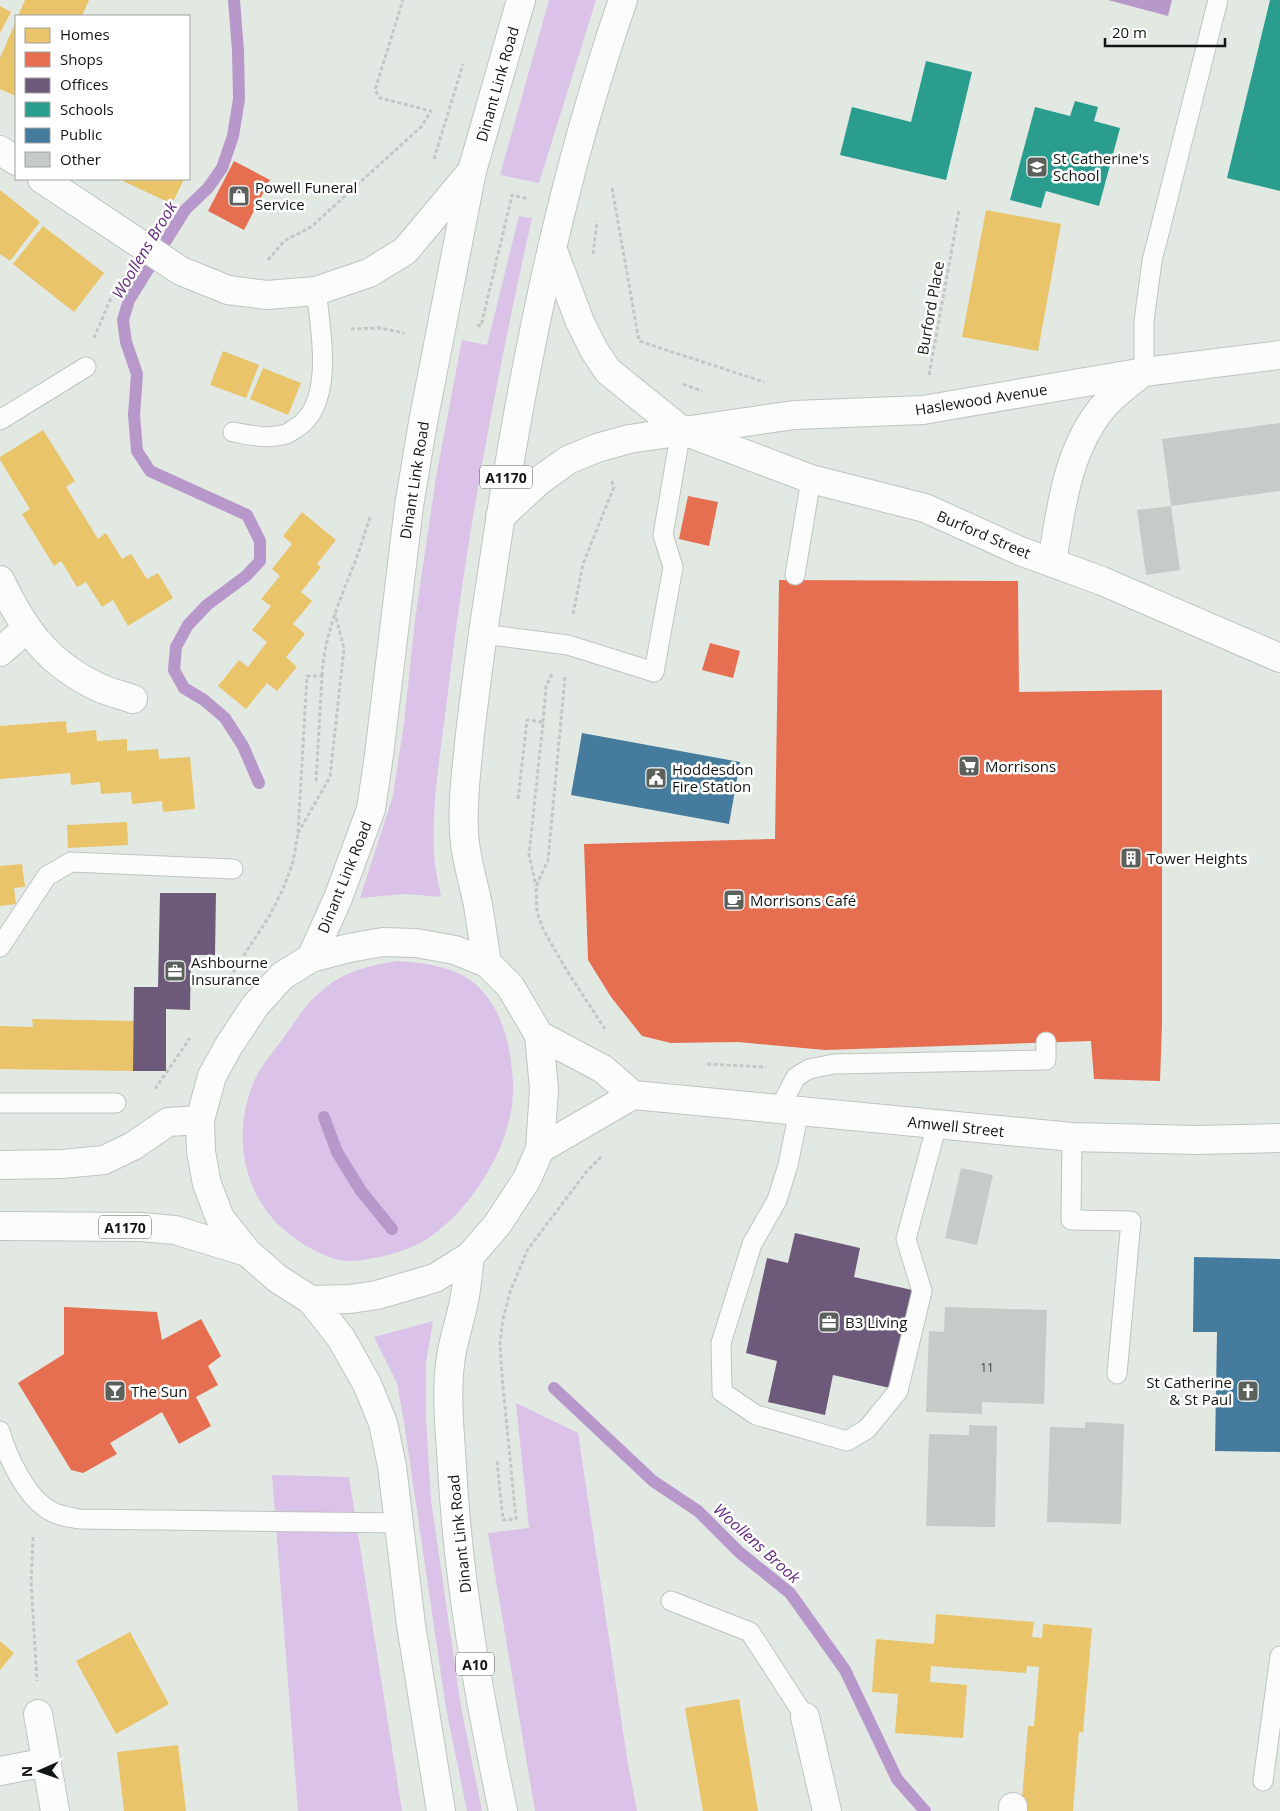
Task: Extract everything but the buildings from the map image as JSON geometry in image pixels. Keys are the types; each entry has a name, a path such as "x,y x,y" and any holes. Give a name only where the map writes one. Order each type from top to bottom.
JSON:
{"main road":[{"name":"Dinant Link Road","path":"311,958 338,898 371,809 380,754 409,506 423,422 472,171 521,0"},
{"name":"A1170","path":"487,963 477,903 468,866 464,832 464,787 483,634 500,517 530,349 561,207 604,55 623,0"},
{"path":"0,150 15,160"},
{"path":"43,180 142,247 181,271 228,290 267,295 316,291 369,273 405,251 472,171"},
{"name":"Burford Street","path":"552,248 580,322 594,350 608,371 682,430 811,479 925,508 1020,551 1102,581 1280,658"},
{"name":"Haslewood Avenue","path":"682,430 792,403 923,410 1144,372 1280,354"},
{"path":"1052,562 1066,482 1086,432 1103,407 1118,391 1144,372"},
{"path":"500,517 540,480 568,460 613,443 682,430"},
{"path":"0,580 13,608 26,629 49,654 76,675 101,688 133,699"},
{"path":"0,652 26,629"},
{"path":"311,1300 350,1299 377,1295 435,1278 470,1256 496,1225 527,1179 540,1149 544,1089 539,1035 510,986 487,963 455,950 416,943 383,942 311,958 282,976 255,1006 212,1076 200,1120 207,1184 220,1218 246,1252 278,1279 311,1300 341,1338 366,1384 383,1423 392,1466 413,1635 441,1811"},
{"path":"539,1035 603,1069 633,1095 540,1149"},
{"name":"Amwell Street","path":"633,1095 1072,1138 1188,1140 1280,1138"},
{"path":"0,1165 62,1164 104,1160 133,1146 168,1122 200,1120"},
{"name":"A1170","path":"0,1226 132,1227 175,1230 246,1252"},
{"name":"Dinant Link Road","path":"470,1256 464,1303 456,1328 450,1365 449,1420 454,1516 486,1730 503,1811"},
{"path":"38,1714 55,1811"},
{"path":"805,1717 827,1811"},
{"path":"0,1771 47,1762"}],"lane":[{"path":"1144,372 1144,321 1152,261 1218,0"},
{"path":"233,432 261,438 284,435 305,423 317,398 324,362 316,291"},
{"path":"0,420 86,367"},
{"path":"483,634 568,645 654,672 673,566 663,535 682,430"},
{"path":"794,575 811,479"},
{"path":"0,947 47,876 71,862 232,869"},
{"path":"937,1124 906,1239 922,1290 898,1391 867,1429 847,1441 756,1414 722,1392 721,1343 752,1244 778,1200 788,1165 789,1110 796,1077 809,1069 834,1064 1046,1060 1046,1042"},
{"path":"0,1103 116,1103"},
{"path":"1072,1138 1071,1220 1131,1221 1117,1374"},
{"path":"0,1431 12,1463 35,1499 48,1510 63,1517 79,1519 399,1523"},
{"path":"671,1601 750,1632 805,1717"},
{"path":"1263,1781 1280,1656"}],"path":[{"path":"276,262 266,262 284,241 311,227 421,127 432,111 380,98 375,90 403,0"},
{"path":"433,164 464,62"},
{"path":"612,188 639,341 792,403"},
{"path":"473,324 481,326 512,195 536,201"},
{"name":"Burford Place","path":"923,410 959,210"},
{"path":"592,259 598,215"},
{"path":"86,367 96,333 110,300 142,247"},
{"path":"681,383 709,392"},
{"path":"536,887 548,860 568,645 583,564 614,487 610,479"},
{"path":"322,676 323,654 328,634 373,507"},
{"path":"298,833 330,778 344,648 335,613"},
{"path":"546,686 528,855 536,887 537,912 543,929 609,1034"},
{"path":"518,799 527,720 543,722"},
{"path":"701,1064 809,1069"},
{"path":"497,1461 503,1520 516,1520 502,1376 500,1344 502,1319 510,1292 528,1248 587,1172 602,1156"},
{"path":"35,1499 31,1581 38,1714"}],"shaded area":[{"path":"549,0 596,0 539,183 500,175"},
{"path":"1108,0 1172,0 1168,16"},
{"path":"519,216 532,218 484,453 464,572 438,773 433,835 435,866 441,897 405,894 360,898 393,796 404,723 415,620 436,477 462,340 487,345"},
{"path":"398,961 428,964 448,969 466,977 489,999 500,1019 509,1051 513,1086 511,1114 497,1156 486,1176 459,1212 443,1227 420,1243 399,1252 361,1260 341,1260 319,1253 288,1233 273,1219 262,1204 253,1187 243,1151 245,1114 249,1095 259,1072 297,1018 318,994 332,983 350,973"},
{"path":"433,1321 426,1362 426,1419 431,1500 461,1707 482,1811 467,1811 446,1708 397,1383 374,1337"},
{"path":"516,1403 578,1433 627,1758 637,1811 535,1811 488,1533 529,1528"},
{"path":"272,1475 349,1477 402,1811 298,1811"}],"waterway":[{"name":"Woollens Brook","path":"234,0 239,99 233,136 222,168 208,188 185,210 129,300 123,320 126,342 137,374 134,415 137,451 150,471 247,515 260,541 260,561 246,576 207,605 188,625 176,647 174,670 184,688 204,700 225,718 243,746 259,783"},
{"name":"Woollens Brook","path":"324,1117 337,1152 361,1191 392,1229"},
{"name":"Woollens Brook","path":"554,1388 653,1481 698,1511 739,1552 790,1593 845,1670 897,1779 925,1811"}],"place":[{"name":"St Catherine's School","path":"1037,167"},
{"name":"Powell Funeral Service","path":"239,196"},
{"name":"Morrisons","path":"969,766"},
{"name":"Hoddesdon Fire Station","path":"656,778"},
{"name":"Tower Heights","path":"1131,858"},
{"name":"Morrisons Café","path":"734,900"},
{"name":"Ashbourne Insurance","path":"175,971"},
{"name":"B3 Living","path":"829,1322"},
{"name":"The Sun","path":"115,1391"},
{"name":"St Catherine & St Paul","path":"1248,1391"}]}
